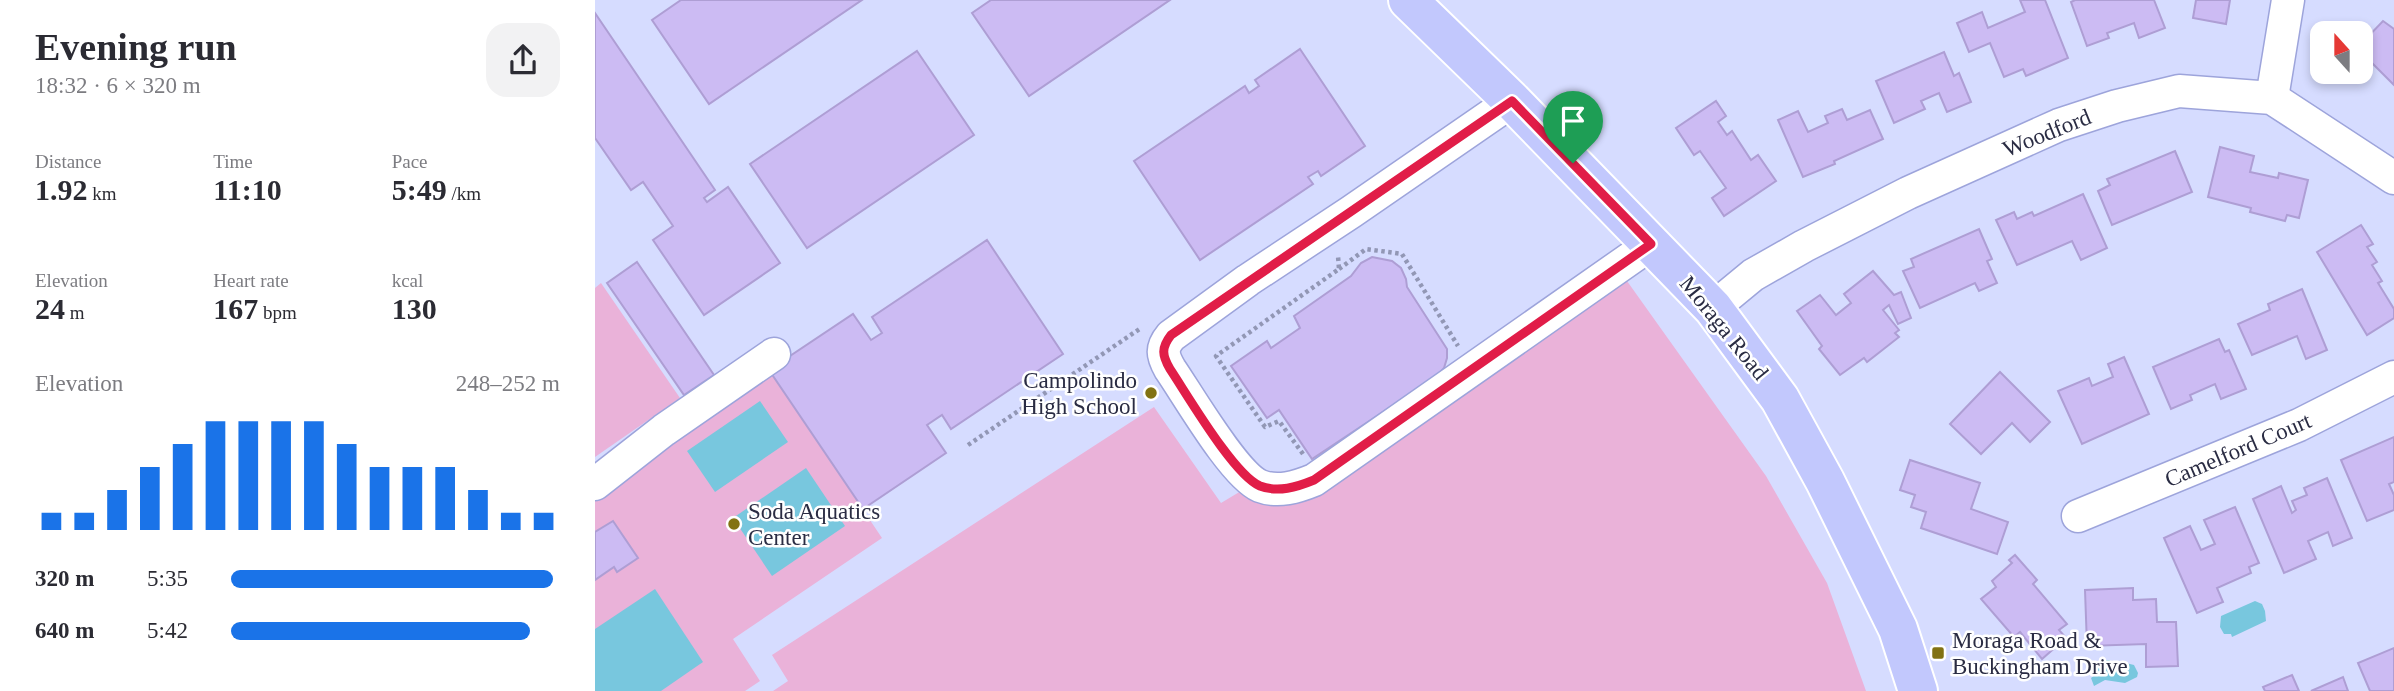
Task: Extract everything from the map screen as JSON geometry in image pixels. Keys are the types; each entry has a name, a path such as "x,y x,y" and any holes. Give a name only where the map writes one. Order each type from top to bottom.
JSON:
{"main road":[{"name":"Moraga Road","path":"1408,0 1512,101 1713,308 1780,399 1825,481 1898,629 1918,691"}],"street":[{"path":"2272,98 2288,0"},
{"name":"Woodford","path":"1713,308 1753,275 1908,193 2059,125 2117,106 2179,91 2272,98 2394,178"},
{"path":"1512,101 1171,335 1164,345 1163,356 1241,472 1259,486 1274,489 1314,480 1651,244"},
{"path":"595,484 664,430 774,354"},
{"name":"Camelford Court","path":"2078,516 2299,425 2394,377"}],"path":[{"path":"1339,269 1366,249 1402,254 1461,351"},
{"path":"1244,336 1216,356 1265,427 1279,421 1310,463"}],"shaded area":[{"path":"1627,281 1766,476 1827,583 1866,691 773,691 788,681 772,655 1154,407 1221,503 1241,491 1308,496"},
{"path":"601,283 680,398 595,457 595,288"},
{"name":"Soda Aquatics Center","path":"769,370 882,538 733,639 760,681 745,691 595,691 595,494"}],"water":[{"path":"760,401 788,442 715,492 687,451"},
{"path":"806,468 845,526 772,576 733,518"},
{"path":"655,589 703,662 661,691 595,691 595,629"},
{"path":"2255,601 2262,604 2266,621 2232,637 2231,634 2224,634 2220,627 2221,616"},
{"path":"2104,660 2118,666 2126,663 2134,665 2137,677 2125,683 2105,680 2094,686 2091,678 2096,674 2098,663"}],"building":[{"path":"681,0 862,0 709,104 652,20"},
{"path":"991,0 1170,0 1029,96 972,13"},
{"path":"2020,0 2045,0 2068,58 2026,76 2023,69 2004,77 1990,43 1969,52 1957,23 1982,12 1988,28 2025,12"},
{"path":"2154,0 2165,28 2139,38 2134,23 2107,33 2109,38 2087,46 2071,2"},
{"path":"2196,0 2230,0 2226,24 2193,18"},
{"path":"595,13 715,190 704,198 707,202 728,187 780,263 704,315 653,240 673,226 643,182 631,190 595,138"},
{"path":"2383,21 2394,29 2394,85 2373,64 2373,31"},
{"path":"1300,49 1365,146 1321,176 1318,171 1308,177 1313,184 1200,260 1134,161 1245,86 1249,93 1259,86 1255,80"},
{"path":"917,51 974,135 807,248 750,164"},
{"path":"1944,52 1954,76 1959,73 1971,102 1947,112 1939,93 1921,101 1925,109 1894,123 1876,81"},
{"path":"1716,101 1726,116 1718,122 1727,135 1732,131 1751,160 1758,155 1776,181 1724,216 1712,198 1726,188 1700,151 1694,155 1676,128"},
{"path":"1842,109 1847,120 1870,110 1883,139 1803,177 1778,120 1798,111 1808,132 1828,123 1825,116"},
{"path":"2220,147 2254,156 2250,172 2278,178 2279,173 2308,180 2299,218 2287,215 2285,221 2250,212 2251,208 2208,197"},
{"path":"2175,151 2192,192 2112,225 2098,191 2110,185 2107,179"},
{"path":"2083,194 2107,248 2081,260 2072,241 2017,265 1996,220 2014,212 2017,219 2032,212 2034,216"},
{"path":"2361,225 2373,244 2367,247 2377,262 2372,265 2382,281 2378,283 2394,309 2394,318 2367,335 2317,252"},
{"path":"1979,229 1992,259 1987,261 1997,283 1979,291 1975,283 1920,308 1903,271 1914,267 1911,259"},
{"path":"987,240 1063,354 951,429 942,415 927,425 946,453 863,509 769,370 853,314 871,340 882,333 872,317"},
{"path":"1372,257 1392,261 1401,268 1407,287 1447,349 1447,358 1444,368 1437,376 1312,459 1279,410 1267,418 1231,366 1267,341 1271,348 1300,328 1294,316 1351,276 1361,263"},
{"path":"637,262 714,375 684,395 607,283"},
{"path":"1873,271 1894,295 1901,292 1911,318 1898,324 1889,305 1883,310 1899,330 1895,333 1899,337 1867,362 1864,358 1840,375 1819,349 1822,346 1797,311 1820,295 1836,315 1851,303 1844,294"},
{"path":"2302,289 2327,350 2306,359 2297,336 2252,355 2238,324 2270,310 2268,304"},
{"path":"2219,339 2225,352 2229,350 2246,389 2221,399 2215,384 2190,395 2192,400 2171,409 2153,367"},
{"path":"2124,357 2149,414 2082,444 2058,391 2089,378 2092,386 2113,377 2108,364"},
{"path":"2000,372 2050,422 2030,442 2012,423 1981,454 1950,424"},
{"path":"2394,437 2394,482 2389,484 2394,495 2394,510 2367,521 2341,460"},
{"path":"1910,460 1980,483 1971,509 2008,522 1997,554 1921,528 1926,512 1911,507 1915,495 1900,490"},
{"path":"2327,478 2352,538 2333,546 2328,532 2308,541 2316,559 2284,573 2253,499 2281,486 2292,513 2296,510 2292,501 2307,495 2304,488"},
{"path":"2235,507 2259,563 2249,567 2251,573 2217,588 2223,602 2197,613 2164,538 2190,526 2201,550 2215,544 2204,520"},
{"path":"613,521 638,558 617,572 614,567 595,580 595,532"},
{"path":"2015,555 2037,580 2033,584 2067,624 2059,630 2066,638 2042,659 2020,632 2014,637 1981,599 1996,587 1992,581 2012,563 2009,560"},
{"path":"2133,588 2133,600 2156,599 2157,622 2176,622 2178,666 2146,667 2146,644 2087,646 2085,590"},
{"path":"2394,648 2394,691 2370,691 2358,663"},
{"path":"2292,675 2299,691 2265,691 2263,687"},
{"path":"2343,677 2348,691 2311,691"}],"place":[{"name":"Campolindo High School","path":"1151,393"},
{"name":"Soda Aquatics Center","path":"734,524"},
{"name":"Moraga Road & Buckingham Drive","path":"1938,653"}],"route":[{"path":"1512,101 1573,163 1651,244 1314,480 1286,489 1274,489 1259,486 1241,472 1163,356 1164,345 1171,335 1512,101"}]}
